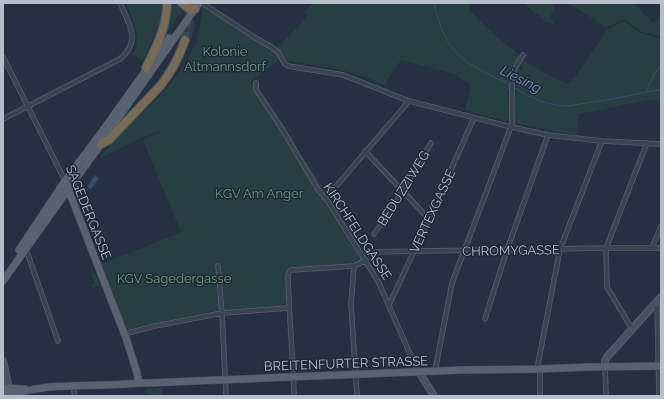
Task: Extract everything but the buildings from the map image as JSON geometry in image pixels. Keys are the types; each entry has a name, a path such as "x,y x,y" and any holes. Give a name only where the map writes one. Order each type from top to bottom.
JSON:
{"highway":[{"path":"146,68 163,29 166,18 167,3"},
{"path":"101,144 109,140 161,85 176,64 184,40"}],"main road":[{"path":"3,273 65,181 101,133 190,5"},
{"path":"3,281 101,144 190,5"},
{"name":"SAGEDERGASSE","path":"65,181 124,334 139,383"},
{"name":"BREITENFURTER STRASSE","path":"7,393 32,389 73,386 356,374 462,370 660,366"}],"street":[{"path":"3,119 126,55 132,45 132,34 120,3"},
{"path":"202,3 273,48 288,66 343,75 409,101 548,135 602,141 661,144"},
{"name":"SAGEDERGASSE","path":"3,56 65,181"},
{"path":"435,371 452,283 512,124 513,80 516,67 523,56"},
{"name":"KIRCHFELDGASSE","path":"256,83 257,91 281,127 319,191 366,260 378,281 418,372 434,396"},
{"path":"324,197 339,183 409,101"},
{"name":"VERTEXGASSE","path":"389,305 429,220 474,118"},
{"path":"485,319 507,250 548,135"},
{"path":"540,396 539,356 560,250 602,141"},
{"name":"BEDUZZIWEG","path":"374,234 387,216 431,143"},
{"path":"632,329 607,286 606,248 648,143"},
{"path":"365,151 429,220"},
{"path":"652,248 661,226"},
{"name":"CHROMYGASSE","path":"362,254 365,252 414,251 661,248"},
{"path":"25,249 58,341"},
{"path":"294,396 289,308 289,272 291,270 354,266 366,260"},
{"path":"218,266 226,396"},
{"path":"354,266 352,304 357,396"},
{"path":"606,396 605,361 607,357 659,299"},
{"path":"659,299 659,396"},
{"path":"124,334 155,326 222,313 289,308"},
{"path":"3,361 7,393"},
{"path":"73,386 75,396"}],"green space":[{"path":"126,3 163,3 160,24 142,61 133,54 136,48 137,35 136,28"},
{"path":"170,3 178,3 183,9 165,36"},
{"path":"314,3 469,3 469,10 497,37 520,55 509,77 509,90 507,91 510,119 506,121 465,110 471,85 454,74 401,60 385,83 386,86 350,72 288,61 277,48 307,17 305,11"},
{"path":"524,3 554,4 554,9 549,18 553,20 553,25 546,22"},
{"path":"568,3 635,3 634,4 642,13 653,23 661,16 661,36 642,32 625,19 606,27"},
{"path":"203,6 275,51 280,59 250,82 359,257 351,265 288,271 286,274 286,302 282,305 276,307 225,310 221,265 215,268 219,310 127,330 102,264 181,232 143,140 167,128 98,159 118,137 168,88 188,59 197,42"},
{"path":"191,18 195,25 191,41 179,39 178,42 176,38"},
{"path":"625,21 640,33 661,39 661,99 648,100 579,114 576,135 515,123 515,96 519,69 522,70 523,66 521,64 524,60 551,77 568,84 576,76 607,30"},
{"path":"307,162 326,192 322,193 304,165"},
{"path":"92,273 95,274 100,285 93,288 92,285 95,284 91,274 89,274"},
{"path":"162,388 162,396 149,396 146,391 148,389"}],"water":[{"path":"95,175 99,178 91,189 87,187"}],"waterway":[{"name":"Liesing","path":"434,3 436,14 443,32 460,56 481,70 510,85"},
{"path":"646,91 655,73 661,66"},
{"name":"Liesing","path":"513,87 528,96 543,102 568,106 661,90"}],"tunnel":[{"path":"185,40 188,16"}],"park label":[{"name":"Kolonie Altmannsdorf","path":"225,58"},
{"name":"KGV Am Anger","path":"259,193"},
{"name":"KGV Sagedergasse","path":"174,278"}]}
